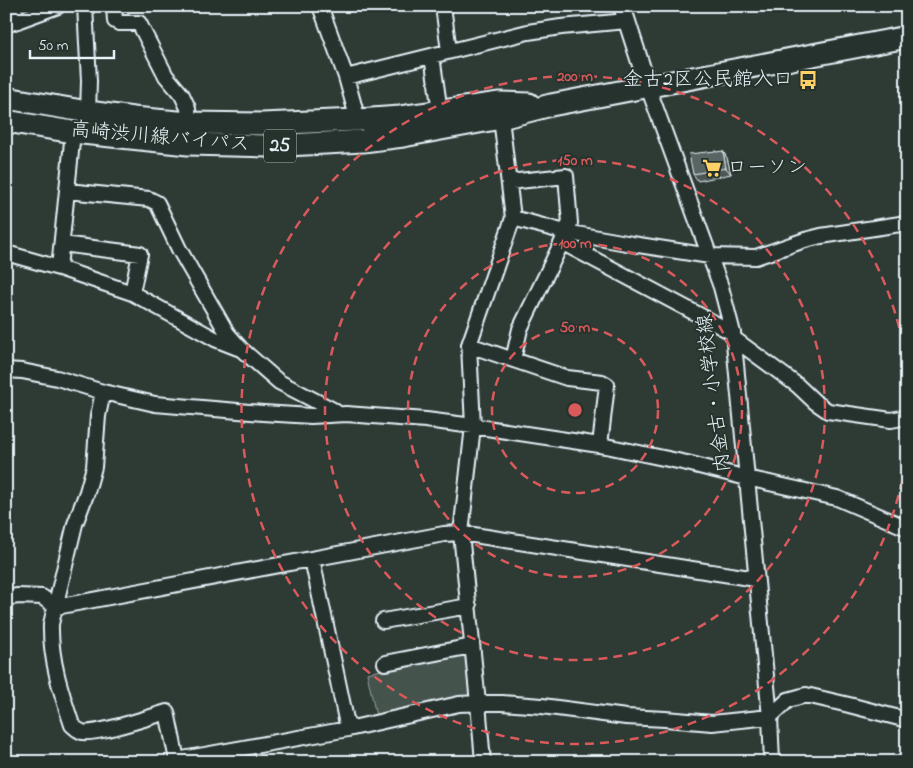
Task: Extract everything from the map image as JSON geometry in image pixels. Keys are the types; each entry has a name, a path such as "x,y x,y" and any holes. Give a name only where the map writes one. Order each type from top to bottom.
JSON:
{"main road":[{"name":"高崎渋川線バイパス","path":"6,121 73,132 188,144 268,146 364,140 422,133 501,118 551,105 907,36"},
{"name":"高崎渋川線バイパス","path":"6,98 88,112 189,123 280,123 358,120 400,117 500,103 551,105"}],"street":[{"path":"12,6 12,23 58,6"},
{"path":"86,6 89,81 88,112"},
{"path":"114,6 115,22 139,23 166,76 182,95 188,108 189,123"},
{"path":"320,6 346,77 358,120"},
{"path":"442,6 449,51"},
{"path":"346,77 496,39 625,14"},
{"name":"内金古・小学校線","path":"625,14 648,87 721,287 733,335 770,717 772,762"},
{"path":"432,56 440,112"},
{"path":"483,762 461,533 473,426 469,345 513,218 501,118"},
{"path":"59,268 73,132"},
{"path":"509,182 566,176 570,222 520,329 513,360"},
{"path":"67,191 149,199 157,203 179,249 227,333 279,382 338,414"},
{"path":"513,218 564,237 710,256 756,258 804,240 821,236 907,223"},
{"path":"564,237 577,251 733,335 828,411 891,420 907,418"},
{"path":"62,244 140,254 132,293"},
{"path":"6,253 59,268 132,293 216,339 242,349"},
{"path":"469,345 568,378 602,382 607,385 600,446"},
{"path":"6,370 57,378 103,392 155,404 311,416 346,414 426,420 600,446 687,463 837,498 907,528"},
{"path":"103,392 98,416 94,467 75,524 51,624 54,660 62,694 72,724 76,730 83,732 96,731 167,712 176,760 348,729 459,704 502,703 542,706 626,717 665,718 712,723 770,717 788,700 806,695 907,720"},
{"path":"6,598 18,596 42,597 56,607 444,534 461,533 756,579"},
{"path":"312,559 348,729"},
{"path":"383,621 468,606"},
{"path":"385,662 472,646"}],"shaded area":[{"path":"469,653 471,697 376,716 367,673"}],"building":[{"path":"723,151 726,168 693,174 689,154"}],"place":[{"name":"金古2区公民館入口","path":"808,80"},
{"name":"ローソン","path":"712,168"}]}
